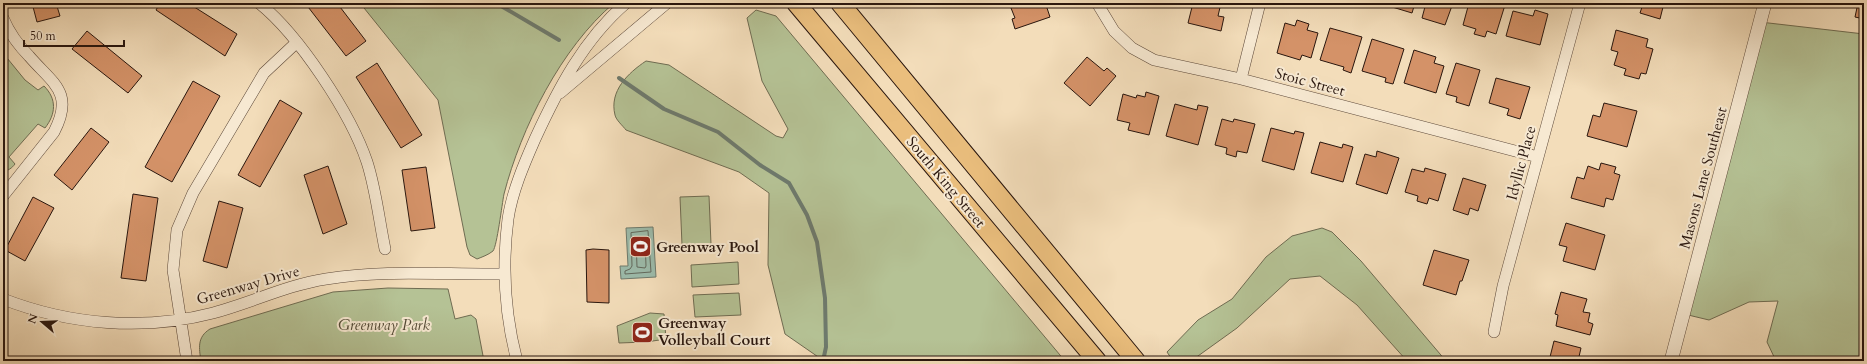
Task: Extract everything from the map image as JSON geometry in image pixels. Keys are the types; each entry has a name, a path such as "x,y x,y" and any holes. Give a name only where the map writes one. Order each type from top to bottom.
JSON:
{"highway":[{"name":"South King Street","path":"796,3 1097,361"},
{"path":"840,3 1136,361"}],"street":[{"path":"259,3 282,22 338,103 360,146 367,164 385,249"},
{"path":"517,361 508,313 504,274 508,218 517,185 529,153 566,77 601,28 626,3"},
{"path":"555,98 667,3"},
{"name":"Stoic Street","path":"1097,3 1114,31 1132,48 1154,60 1241,79 1538,157"},
{"path":"1241,79 1260,3"},
{"name":"Idyllic Place","path":"1494,332 1503,286 1580,3"},
{"name":"Masons Lane Southeast","path":"1671,361 1765,3"},
{"path":"3,18 15,39 29,57 54,81 60,90 62,101 59,122 54,132 4,191"},
{"path":"187,361 179,320 173,270 177,230 183,213 193,193 264,73 296,43"},
{"name":"Greenway Drive","path":"3,299 49,314 85,321 141,324 179,320 213,313 291,287 324,279 353,275 384,273 504,274"}],"green space":[{"path":"360,3 614,3 595,21 560,66 532,116 511,169 504,194 495,248 487,255 477,259 470,255 467,247 438,100"},
{"path":"756,10 776,16 1065,361 824,361 785,334 768,265 769,193 739,172 626,130 615,115 614,106 617,91 627,77 639,66 646,61 669,65 776,136 783,138 788,129 762,81 747,18"},
{"path":"1760,22 1864,34 1864,361 1776,361 1767,342 1778,301 1749,302 1709,320 1684,314"},
{"path":"3,53 25,80 38,90 44,86 51,96 54,107 49,123 45,128 38,124 9,157 15,164 13,167 3,171"},
{"path":"709,196 711,244 682,245 680,197"},
{"path":"1322,228 1332,232 1361,261 1446,361 1407,361 1357,305 1320,276 1290,279 1237,328 1191,361 1173,361 1167,352 1198,320 1232,299 1266,257 1292,236"},
{"path":"738,262 739,284 692,287 691,265"},
{"name":"Greenway Park","path":"388,288 448,289 455,319 471,315 476,319 484,361 201,361 201,339 210,329 333,292"},
{"path":"739,293 741,315 695,317 693,295"},
{"name":"Greenway Volleyball Court","path":"650,313 664,314 666,339 646,342 619,343 617,326"}],"water":[{"name":"Greenway Pool","path":"653,227 656,277 621,279 620,266 628,266 626,228"}],"building":[{"path":"32,3 56,3 60,16 37,22"},
{"path":"160,3 188,3 237,34 225,56 156,10"},
{"path":"305,3 337,3 366,41 346,56"},
{"path":"1009,3 1040,3 1041,7 1046,5 1050,17 1015,29 1012,19 1015,18"},
{"path":"1193,3 1221,3 1218,16 1224,17 1221,31 1188,23"},
{"path":"1379,3 1415,3 1412,13"},
{"path":"1426,3 1453,3 1445,25 1422,18"},
{"path":"1469,3 1482,5 1483,3 1498,3 1505,5 1496,34 1487,31 1485,37 1474,34 1476,29 1463,25"},
{"path":"1631,3 1664,3 1660,19 1640,13 1642,7"},
{"path":"1858,3 1864,3 1864,19 1855,17"},
{"path":"1535,10 1548,14 1540,45 1506,36 1513,11 1533,16"},
{"path":"1297,20 1309,24 1307,30 1318,33 1311,58 1302,55 1300,60 1277,53 1285,23 1295,26"},
{"path":"1330,28 1362,37 1351,73 1343,70 1344,67 1320,60"},
{"path":"1616,30 1648,39 1646,47 1653,49 1646,74 1641,73 1639,79 1624,75 1626,69 1614,65 1618,52 1611,50"},
{"path":"87,31 142,76 128,93 72,49"},
{"path":"1372,39 1404,49 1393,84 1385,82 1386,78 1362,71"},
{"path":"1414,50 1436,57 1434,63 1444,66 1436,93 1404,83"},
{"path":"1087,57 1104,71 1107,68 1116,76 1090,106 1064,83"},
{"path":"377,63 422,135 401,148 356,77"},
{"path":"1456,63 1480,70 1469,106 1456,102 1457,97 1446,94"},
{"path":"1496,78 1530,87 1520,119 1507,115 1509,109 1489,103"},
{"path":"193,81 220,96 172,182 145,167"},
{"path":"1146,92 1159,96 1149,135 1128,130 1130,123 1117,120 1123,94 1136,98 1137,95 1145,97"},
{"path":"280,100 302,113 260,187 238,175"},
{"path":"1604,103 1637,111 1627,147 1587,136 1593,115 1600,117"},
{"path":"1175,104 1197,110 1198,105 1208,107 1198,145 1166,136"},
{"path":"1222,119 1233,122 1234,119 1255,124 1247,153 1237,151 1236,157 1226,154 1227,148 1215,145"},
{"path":"91,128 109,142 72,190 54,175"},
{"path":"1271,128 1294,134 1295,131 1304,133 1294,170 1262,161"},
{"path":"1320,142 1342,148 1343,144 1353,147 1343,182 1311,173"},
{"path":"1377,151 1399,158 1387,194 1356,184 1365,154 1376,157"},
{"path":"1601,163 1616,167 1614,173 1620,175 1613,200 1606,198 1604,207 1571,198 1577,177 1584,179 1588,166 1599,170"},
{"path":"328,166 347,224 323,234 304,175"},
{"path":"426,167 435,228 411,231 402,170"},
{"path":"1425,168 1446,174 1438,201 1429,198 1427,204 1417,201 1418,196 1405,192 1412,169 1424,172"},
{"path":"1463,178 1486,185 1478,211 1470,208 1468,215 1453,210"},
{"path":"133,194 158,198 146,281 121,278"},
{"path":"33,197 54,208 25,261 5,250"},
{"path":"219,201 243,208 227,268 203,261"},
{"path":"1566,223 1605,235 1595,270 1563,261 1567,247 1559,245"},
{"path":"586,250 609,250 609,303 587,302"},
{"path":"1434,250 1469,260 1456,295 1423,285"},
{"path":"1561,292 1587,299 1583,312 1590,313 1588,322 1593,324 1590,335 1556,326 1558,315 1555,314"},
{"path":"1554,341 1581,348 1578,361 1549,361"}],"waterway":[{"path":"496,3 559,40"},
{"path":"619,78 664,109 718,132 760,165 789,183 807,215 817,242 825,298 826,347 823,361"}],"place":[{"name":"Greenway Pool","path":"641,247"},
{"name":"Greenway Volleyball Court","path":"642,332"}]}
